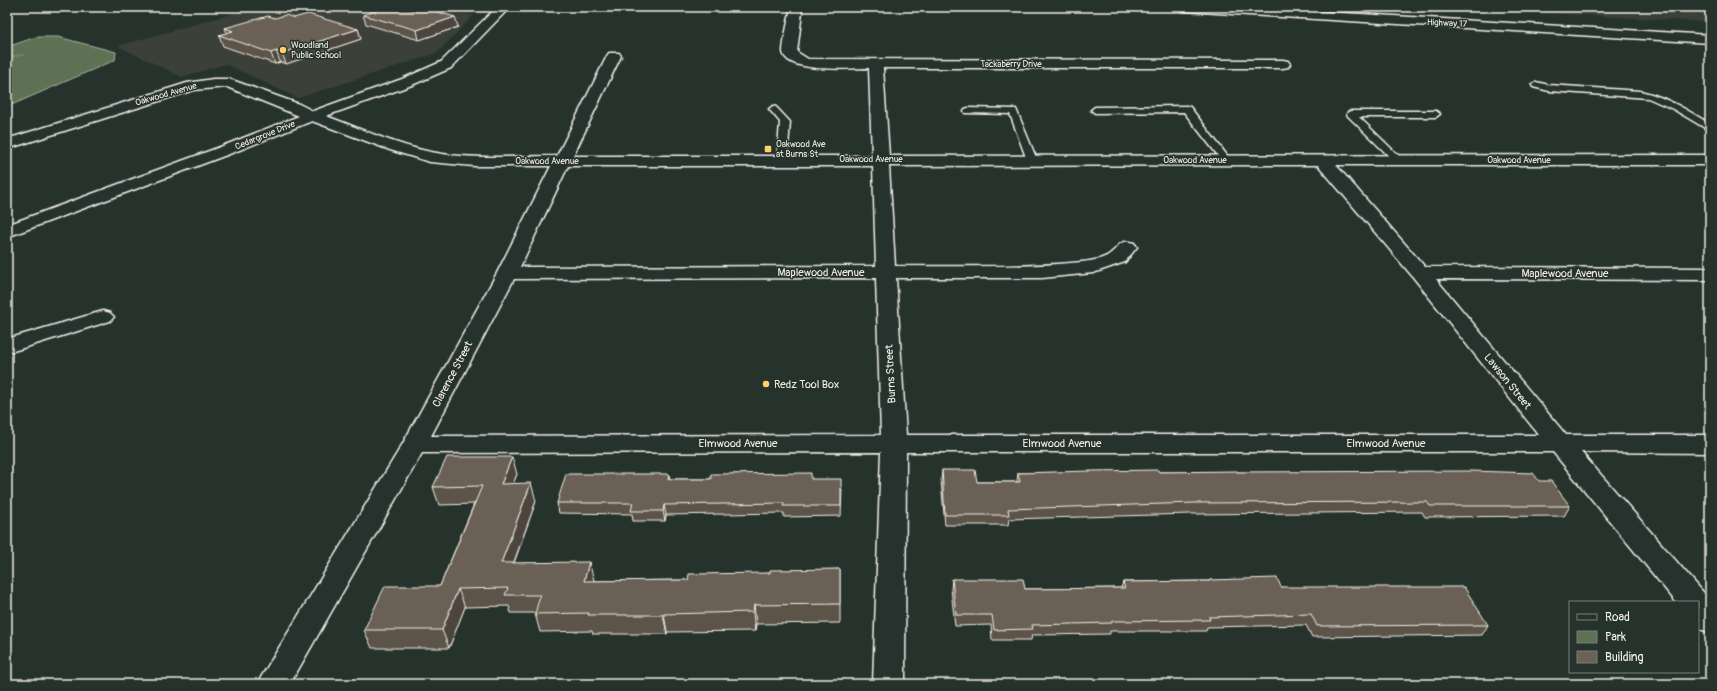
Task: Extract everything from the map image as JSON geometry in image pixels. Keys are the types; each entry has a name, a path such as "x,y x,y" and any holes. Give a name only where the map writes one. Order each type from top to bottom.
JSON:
{"main road":[{"name":"Cedargrove Drive","path":"7,231 226,150 312,116 407,82 446,65 504,7"},
{"name":"Tackaberry Drive","path":"793,7 796,12 790,52 797,60 805,63 1283,64"},
{"name":"Highway 17","path":"1184,7 1710,39"},
{"name":"Clarence Street","path":"273,684 414,445 507,273 614,56"},
{"name":"Burns Street","path":"876,64 894,443 889,684"},
{"name":"Oakwood Avenue","path":"7,144 173,91 192,86 213,83 229,83 396,147 430,157 474,161 881,159 1710,160"},
{"name":"Lawson Street","path":"1322,160 1420,273 1559,444 1693,601"},
{"name":"Maplewood Avenue","path":"507,273 1042,272 1093,267 1118,258 1127,247"},
{"name":"Maplewood Avenue","path":"1420,273 1710,274"},
{"path":"7,346 103,318"},
{"name":"Elmwood Avenue","path":"414,445 894,443 1710,444"},
{"path":"1699,608 1710,621"}],"lane":[{"path":"1536,85 1549,88 1655,96 1710,128"},
{"path":"773,109 785,122 782,160"},
{"path":"1095,110 1187,109 1226,160"},
{"path":"968,111 1013,111 1032,160"},
{"path":"1398,160 1351,114 1436,114"}],"path":[{"path":"7,57 23,55"}],"shaded area":[{"name":"Woodland Public School","path":"256,7 361,7 474,15 437,53 298,98 225,64 182,77 118,46"},
{"path":"1439,7 1710,7 1710,22"}],"green space":[{"path":"36,37 58,37 116,52 115,60 7,107 7,47"}],"building":[{"path":"387,7 403,7 413,10 421,7 455,17 417,30 363,15"},
{"path":"308,14 358,29 282,53 276,51 271,53 219,35 233,31 225,28 268,16 275,18 286,15 294,18"},
{"path":"447,457 512,457 501,484 531,483 501,563 589,562 584,581 688,580 689,574 770,573 770,570 840,569 840,604 754,605 753,612 663,615 588,615 589,613 535,614 540,595 505,595 508,588 458,589 442,630 364,630 385,586 440,586 482,486 433,487"},
{"path":"942,470 975,470 977,482 1020,482 1018,473 1091,471 1471,471 1533,473 1539,481 1551,481 1570,506 1430,506 1427,502 1195,503 1008,509 1009,515 945,515"},
{"path":"811,473 811,479 841,479 841,506 783,506 784,503 664,505 663,511 631,511 633,503 557,503 566,474 669,474 668,479 711,479 711,474"},
{"path":"1277,578 1281,587 1464,587 1488,625 1317,626 1311,614 1209,617 1210,620 1112,621 1112,623 1032,625 1033,629 994,630 992,615 956,615 952,579 1023,579 1025,589 1125,588 1123,582 1210,581"}],"place":[{"name":"Woodland Public School","path":"283,50"},
{"name":"Oakwood Ave at Burns St","path":"768,149"},
{"name":"Redz Tool Box","path":"766,384"}]}
